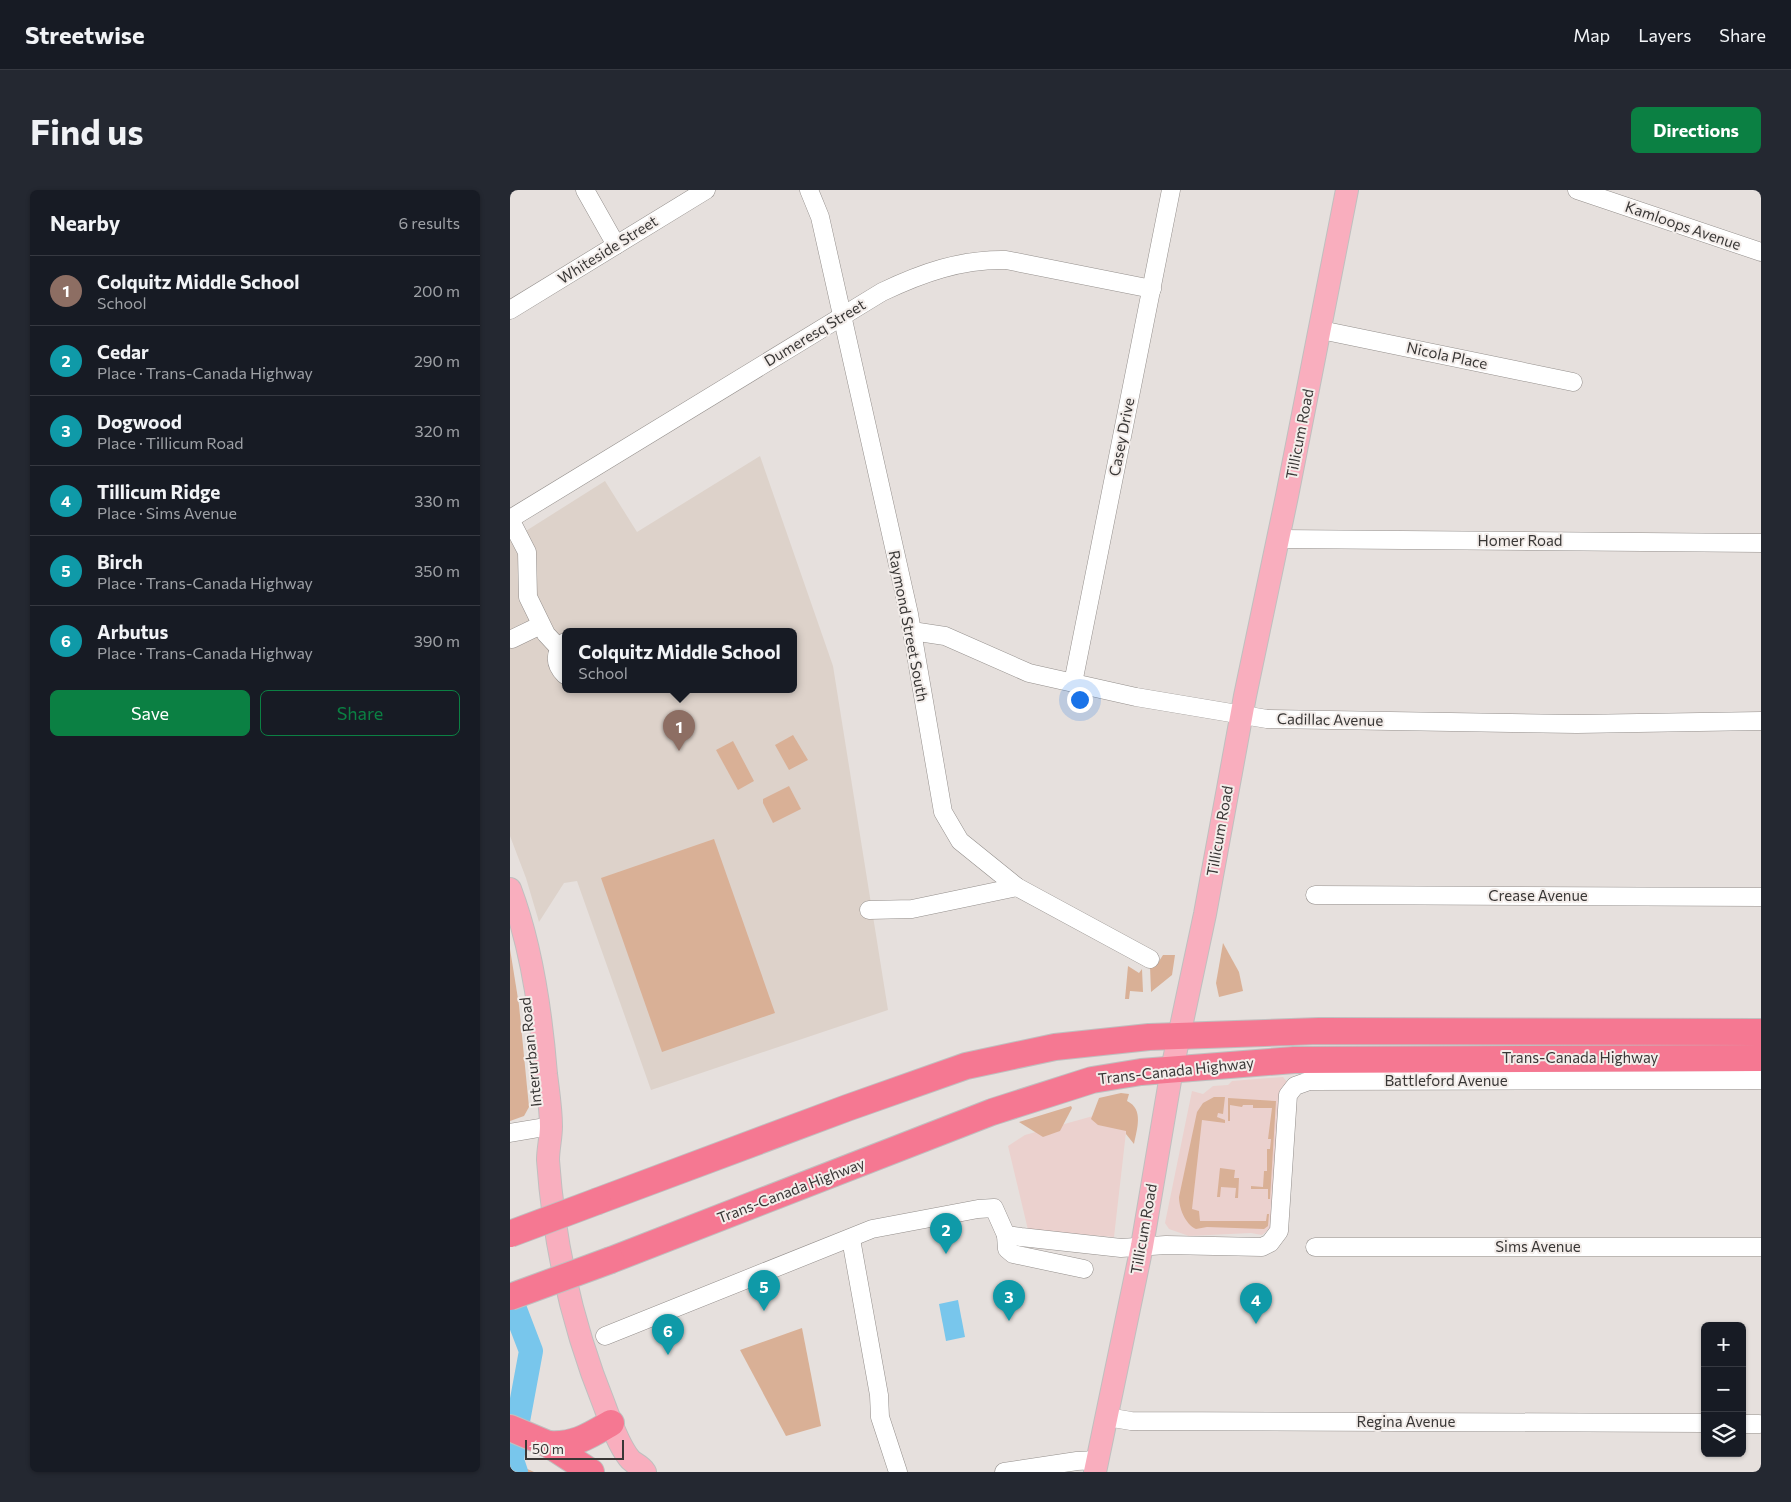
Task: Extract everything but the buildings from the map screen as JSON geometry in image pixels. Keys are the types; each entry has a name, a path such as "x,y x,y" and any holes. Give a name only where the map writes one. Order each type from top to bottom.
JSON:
{"highway":[{"name":"Trans-Canada Highway","path":"510,1234 847,1108 966,1066 1012,1054 1104,1040 1329,1031 1761,1032"},
{"name":"Trans-Canada Highway","path":"510,1298 893,1152 992,1112 1092,1080 1172,1069 1294,1060 1761,1058"},
{"path":"548,1444 565,1445 578,1441 611,1423"},
{"path":"510,1428 548,1444 591,1472"}],"main road":[{"name":"Tillicum Road","path":"1096,1466 1142,1246 1172,1069 1206,914 1241,714 1279,539 1347,190"},
{"name":"Interurban Road","path":"510,889 518,909 533,973 543,1040 548,1098 545,1127"},
{"name":"Interurban Road","path":"510,915 545,1127"},
{"path":"545,1127 560,1254 568,1295 593,1378 611,1423 635,1468"}],"street":[{"path":"585,190 616,245"},
{"name":"Whiteside Street","path":"510,310 706,190"},
{"name":"Raymond Street South","path":"809,190 820,217 912,630 943,812 960,841 1017,887 1150,959"},
{"name":"Casey Drive","path":"1073,683 1172,190"},
{"name":"Kamloops Avenue","path":"1577,190 1761,252"},
{"name":"Dumeresq Street","path":"510,519 842,317 907,280 951,265 988,260 1006,260 1152,289"},
{"name":"Nicola Place","path":"1321,330 1573,382"},
{"path":"510,519 527,552 528,597 546,634 562,645 556,658 558,668 562,672"},
{"name":"Homer Road","path":"1279,539 1761,543"},
{"path":"512,639 541,625"},
{"name":"Cadillac Avenue","path":"912,630 946,636 1029,673 1073,683 1267,718 1577,724 1761,720"},
{"path":"875,909 912,909 1017,887"},
{"name":"Crease Avenue","path":"1315,895 1761,897"},
{"name":"Battleford Avenue","path":"1142,1246 1262,1247 1270,1243 1279,1231 1288,1096 1295,1086 1309,1081 1761,1080"},
{"path":"510,1133 545,1127"},
{"path":"605,1336 652,1315 851,1239 872,1229 994,1208 1006,1235 1007,1249 1013,1254 1084,1269"},
{"path":"1006,1235 1121,1248 1142,1246"},
{"path":"851,1239 879,1395 880,1417 898,1472"},
{"name":"Sims Avenue","path":"1315,1247 1761,1247"},
{"name":"Regina Avenue","path":"1107,1417 1131,1421 1701,1424"},
{"path":"1004,1472 1077,1461 1096,1466"}],"shaded area":[{"path":"760,456 833,666 888,1010 651,1090 577,881 564,883 539,922 526,878 510,836 510,541 605,481 637,532"},
{"path":"793,735 808,760 789,770 775,745"},
{"path":"733,741 754,781 738,790 716,750"},
{"path":"789,786 801,809 773,823 763,803 763,799"},
{"path":"714,839 775,1013 662,1052 601,878"},
{"path":"1223,943 1239,972 1243,991 1219,997 1216,983"},
{"path":"510,949 519,1005 529,1107 524,1116 510,1121"},
{"path":"1163,955 1175,955 1172,975 1151,992 1150,966 1156,966"},
{"path":"1128,966 1139,973 1142,969 1143,992 1130,991 1129,999 1125,999"},
{"path":"1283,1077 1289,1084 1274,1225 1262,1235 1251,1233 1189,1236 1169,1229 1165,1223 1192,1091 1203,1094 1213,1086 1228,1085 1232,1081"},
{"path":"1121,1093 1129,1094 1127,1101 1136,1109 1138,1126 1134,1144 1126,1134 1126,1131 1098,1125 1091,1119 1099,1098"},
{"path":"1214,1097 1225,1097 1223,1114 1218,1113 1217,1117 1225,1120 1225,1123 1202,1120 1192,1209 1199,1211 1200,1221 1266,1221 1267,1214 1269,1214 1268,1226 1264,1229 1207,1227 1196,1229 1186,1220 1181,1211 1179,1197 1197,1112 1203,1103"},
{"path":"1228,1098 1276,1101 1270,1199 1268,1199 1268,1189 1251,1189 1251,1186 1263,1187 1264,1171 1267,1171 1267,1149 1270,1149 1271,1139 1268,1139 1272,1108 1253,1108 1253,1105 1243,1105 1242,1107 1230,1105 1230,1121 1228,1121"},
{"path":"1071,1106 1072,1108 1060,1131 1043,1137 1019,1122"},
{"path":"1129,1106 1114,1237 1028,1230 1008,1146 1025,1135"},
{"path":"1220,1168 1235,1170 1234,1178 1239,1178 1238,1198 1235,1198 1236,1188 1221,1187 1220,1197 1217,1197"},
{"path":"802,1328 821,1426 786,1436 740,1350"},
{"path":"510,1461 534,1472 510,1472"}],"water":[{"path":"958,1300 965,1337 946,1341 939,1304"}],"waterway":[{"path":"510,1296 531,1351 518,1421"},
{"path":"514,1447 512,1460 516,1472"}],"place":[{"name":"Colquitz Middle School","path":"679,751"},
{"name":"Cedar","path":"946,1254"},
{"name":"Birch","path":"764,1311"},
{"name":"Dogwood","path":"1009,1321"},
{"name":"Tillicum Ridge","path":"1256,1324"},
{"name":"Arbutus","path":"668,1355"}]}
